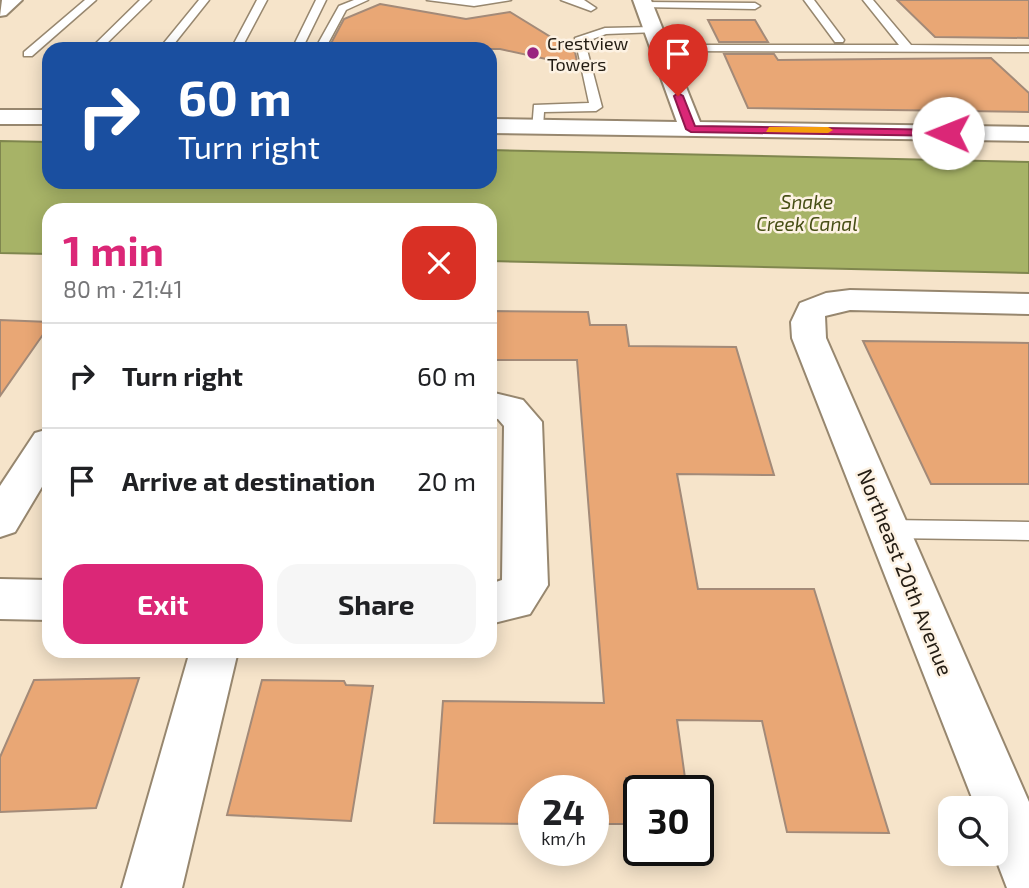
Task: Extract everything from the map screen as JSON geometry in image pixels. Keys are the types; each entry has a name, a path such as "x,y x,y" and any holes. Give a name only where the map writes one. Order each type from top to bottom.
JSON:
{"street":[{"path":"0,11 13,0"},
{"path":"642,2 691,129"},
{"path":"0,117 42,117"},
{"path":"497,126 1029,134"},
{"name":"Northeast 20th Avenue","path":"1029,304 850,300 826,303 811,310 807,322 809,338 1029,870"},
{"path":"497,406 510,409 523,422 525,585 514,600 497,603"},
{"path":"0,520 42,454"},
{"path":"0,599 42,600"},
{"path":"152,888 212,658"}],"lane":[{"path":"28,54 91,0"},
{"path":"102,42 146,0"},
{"path":"170,42 204,0"},
{"path":"240,42 262,0"},
{"path":"300,42 321,0"},
{"path":"324,42 342,8 363,0"},
{"path":"432,0 474,3 506,0"},
{"path":"566,0 580,2 591,8"},
{"path":"809,0 842,44"},
{"path":"868,0 904,44"},
{"path":"642,2 755,6"},
{"path":"537,127 538,108 596,107 579,40 604,32 657,39 1029,49"},
{"path":"888,530 1029,531"}],"water":[{"name":"Snake Creek Canal","path":"0,141 42,142 42,189 497,189 497,150 1029,162 1029,273 497,261 497,203 42,203 42,254 0,253"}],"building":[{"path":"897,0 1029,0 1029,38 935,37"},
{"name":"Crestview Towers","path":"380,4 466,19 510,12 575,52 578,66 497,49 497,42 332,42 344,19"},
{"path":"708,20 755,20 768,42 719,42"},
{"path":"724,54 774,54 778,60 991,58 1029,93 1029,112 748,108"},
{"path":"497,311 588,312 590,325 626,325 629,346 736,347 774,475 677,474 698,589 814,589 889,833 787,832 762,721 677,720 685,775 623,775 623,824 609,824 609,775 518,775 518,824 434,823 443,701 604,703 577,360 497,360"},
{"path":"0,320 42,322 42,336 0,396"},
{"path":"863,341 1029,343 1029,484 931,484"},
{"path":"139,678 96,808 0,812 0,757 34,680"},
{"path":"262,680 344,681 346,685 373,686 351,821 227,815"}],"slow traffic":[{"path":"769,130 828,130"}],"place":[{"name":"Crestview Towers","path":"533,53"}],"route":[{"path":"678,96 691,129 948,133"}]}
